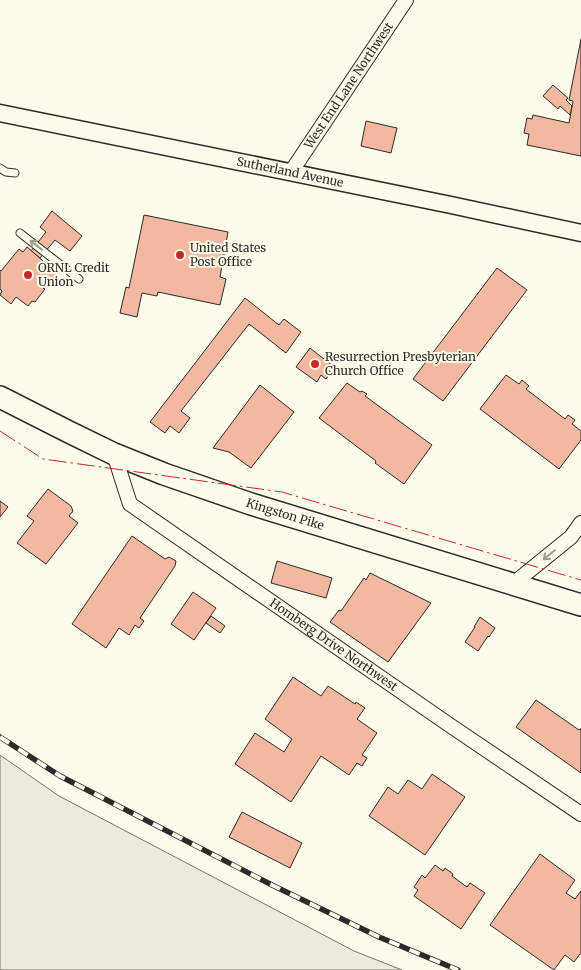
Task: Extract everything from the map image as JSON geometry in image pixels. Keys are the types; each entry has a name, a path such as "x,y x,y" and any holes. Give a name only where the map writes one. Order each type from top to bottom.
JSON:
{"main road":[{"name":"Kingston Pike","path":"0,397 114,454 164,474 251,504 581,605"}],"street":[{"name":"West End Lane Northwest","path":"291,172 406,0"},
{"name":"Sutherland Avenue","path":"0,114 291,172 581,233"},
{"name":"Homberg Drive Northwest","path":"114,454 130,504 581,814"},
{"path":"513,584 571,537 581,523"}],"lane":[{"path":"0,168 6,172 15,173"},
{"path":"20,233 79,279"}],"shaded area":[{"path":"0,755 59,796 354,951 402,970 0,970"}],"building":[{"path":"581,39 581,156 527,145 529,134 524,133 527,118 532,119 533,115 569,123 573,101 569,100"},
{"path":"553,85 568,98 566,100 572,106 570,115 560,106 558,109 543,96"},
{"path":"366,121 397,128 391,153 361,146"},
{"path":"52,211 82,236 70,251 55,240 40,258 31,251 46,232 40,227"},
{"name":"United States Post Office","path":"144,215 228,232 220,277 226,279 220,305 158,292 157,296 142,293 137,317 120,313 126,287 129,288"},
{"name":"ORNL Credit Union","path":"27,247 57,273 43,288 45,289 35,302 32,301 28,306 16,297 11,304 0,295 2,291 0,289 0,270 19,249 23,252"},
{"path":"497,268 527,290 443,401 413,379"},
{"path":"245,298 279,325 284,319 301,332 286,353 249,324 181,411 190,418 179,433 170,426 165,433 150,422"},
{"path":"310,348 324,359 326,356 331,359 326,369 331,372 326,379 321,375 317,382 296,367"},
{"path":"506,375 519,384 522,380 529,386 526,389 565,419 568,415 575,420 572,424 581,431 581,440 559,469 480,409"},
{"path":"347,383 360,392 362,391 367,394 365,396 432,445 404,484 319,418"},
{"path":"260,385 294,412 251,468 229,452 213,448"},
{"path":"48,489 71,506 73,511 69,516 78,523 46,564 17,543 34,521 27,516"},
{"path":"0,501 8,507 0,517"},
{"path":"132,536 165,559 169,557 176,561 175,566 140,618 144,621 139,628 135,625 129,635 119,628 106,648 72,624"},
{"path":"277,561 332,578 326,598 271,583"},
{"path":"370,573 431,603 388,662 330,622 339,610 341,611 364,578 366,580"},
{"path":"193,592 216,608 194,640 171,624"},
{"path":"211,616 225,626 220,633 206,623"},
{"path":"480,617 495,628 478,651 465,642"},
{"path":"293,677 321,696 328,686 355,704 356,702 365,708 357,719 377,733 362,755 367,758 362,766 357,763 349,775 321,756 291,802 235,764 255,733 284,752 292,739 265,719"},
{"path":"536,700 579,730 581,728 581,773 516,727"},
{"path":"432,774 465,797 425,855 369,816 388,787 398,794 408,780 422,789"},
{"path":"242,812 302,843 290,868 229,837"},
{"path":"540,854 575,880 566,893 575,899 581,891 581,954 574,962 565,955 554,970 490,925"},
{"path":"435,865 443,871 445,868 467,887 470,883 485,893 461,929 414,896 418,890 414,887 422,875 425,878"}],"railway":[{"path":"0,737 60,776 272,885 379,937 458,970"}],"power":[{"path":"0,431 43,459 282,492 581,580"}],"place":[{"name":"United States Post Office","path":"180,255"},
{"name":"ORNL Credit Union","path":"28,275"},
{"name":"Resurrection Presbyterian Church Office","path":"315,364"}]}
